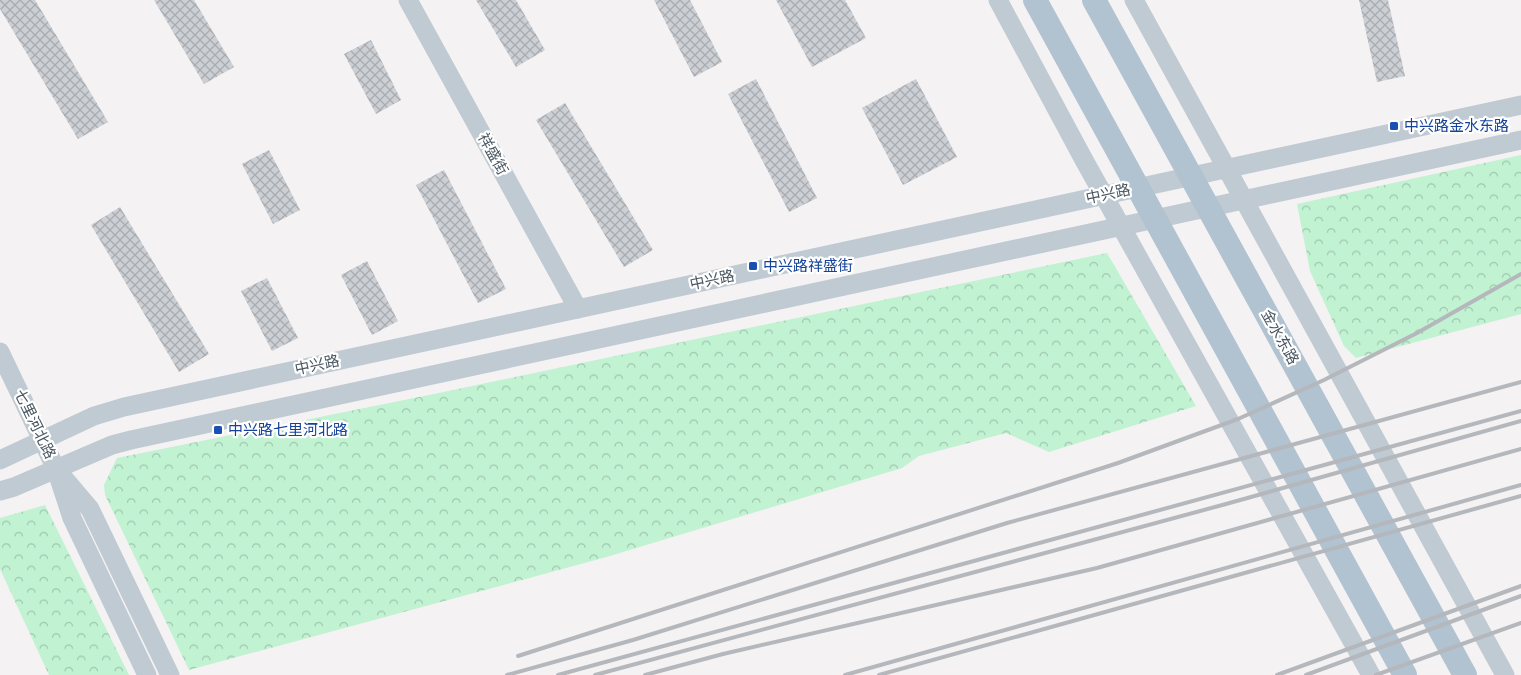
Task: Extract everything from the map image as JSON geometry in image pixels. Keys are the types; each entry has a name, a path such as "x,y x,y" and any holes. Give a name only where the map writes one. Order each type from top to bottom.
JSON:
{"main road":[{"path":"1035,0 1405,675"},
{"name":"金水东路","path":"1094,0 1465,675"}],"street":[{"name":"祥盛街","path":"408,0 578,309"},
{"path":"998,0 1103,195 1370,675"},
{"path":"1134,0 1505,675"},
{"name":"中兴路","path":"0,460 94,416 124,407 1521,105"},
{"path":"7,489 112,445 131,440 1521,140"},
{"name":"七里河北路","path":"0,352 56,469"},
{"path":"56,469 72,518 147,675"},
{"path":"56,469 90,509 170,675"}],"green space":[{"path":"1521,155 1521,314 1356,358 1344,346 1310,271 1297,204"},
{"path":"1107,253 1196,406 1049,452 1006,433 919,456 902,468 603,558 189,670 105,495 104,485 117,458 434,394"},
{"path":"45,505 129,675 49,675 0,569 0,518"}],"building":[{"path":"0,0 35,0 108,122 78,139 0,9"},
{"path":"154,0 194,0 234,67 204,84"},
{"path":"476,0 516,0 545,50 516,67"},
{"path":"654,0 690,0 722,62 694,77"},
{"path":"776,0 845,0 866,38 812,67"},
{"path":"1359,0 1388,0 1405,76 1377,82"},
{"path":"371,40 401,100 376,114 344,54"},
{"path":"756,79 817,198 789,212 728,94"},
{"path":"916,79 957,157 903,185 862,108"},
{"path":"565,103 653,250 624,267 536,120"},
{"path":"269,150 300,210 273,224 242,164"},
{"path":"444,170 506,289 478,303 416,185"},
{"path":"120,207 209,354 179,372 91,225"},
{"path":"367,261 398,321 372,335 341,275"},
{"path":"267,278 298,338 272,351 241,291"}],"railway":[{"path":"518,656 1118,463 1238,419 1324,380 1417,333 1521,274"},
{"path":"507,675 633,640 1007,523 1521,382"},
{"path":"558,675 1521,411"},
{"path":"595,675 1226,504 1521,421"},
{"path":"645,675 723,654 1097,568 1521,449"},
{"path":"845,675 1521,485"},
{"path":"879,675 1521,496"},
{"path":"1277,675 1521,586"},
{"path":"1306,675 1521,596"},
{"path":"1376,675 1521,623"}],"place":[{"name":"中兴路金水东路","path":"1394,126"},
{"name":"中兴路祥盛街","path":"753,266"},
{"name":"中兴路七里河北路","path":"218,430"}]}
